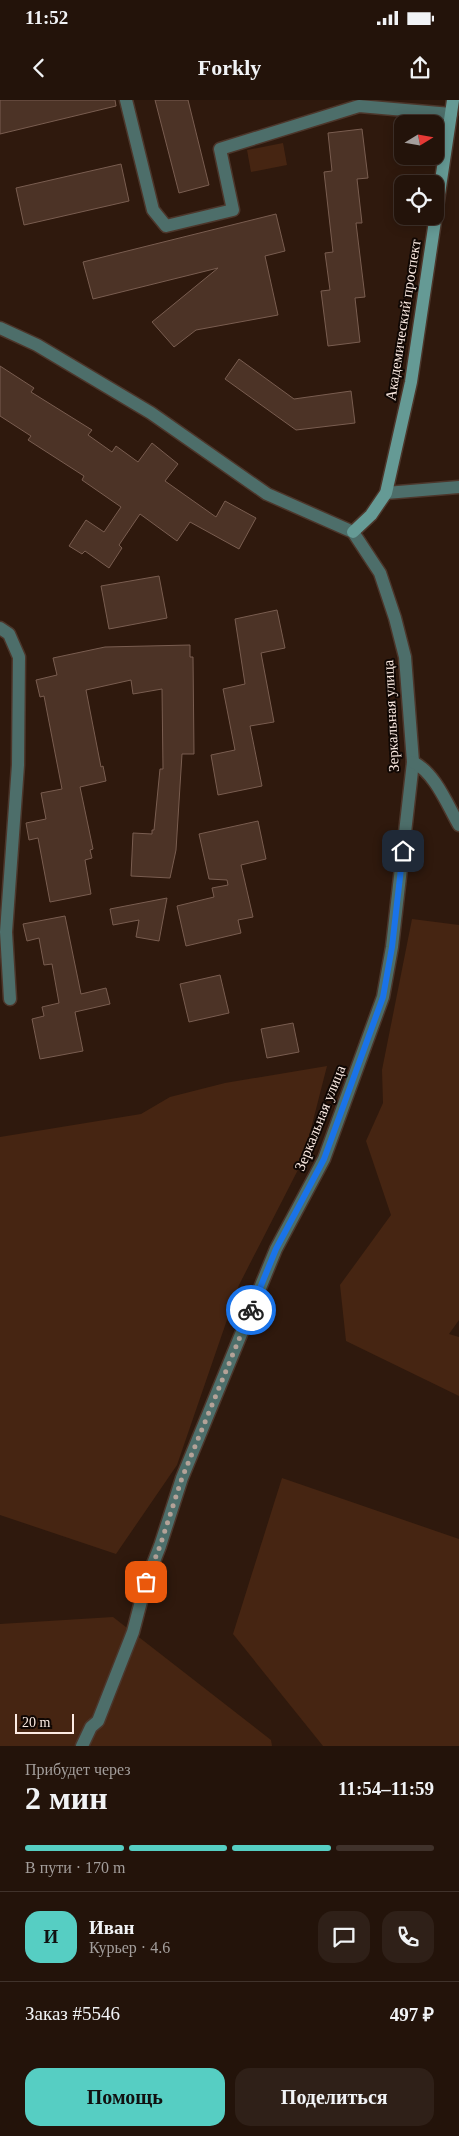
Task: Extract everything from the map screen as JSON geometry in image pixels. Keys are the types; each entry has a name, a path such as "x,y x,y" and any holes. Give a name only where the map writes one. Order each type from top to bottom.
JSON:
{"street":[{"path":"126,100 153,210 166,226 233,210 220,150 359,106 451,114"},
{"name":"Академический проспект","path":"353,532 372,515 386,493 411,382 452,100"},
{"path":"0,328 37,345 151,414 267,494 353,532"},
{"path":"386,493 459,487"},
{"name":"Зеркальная улица","path":"82,1746 92,1727 98,1721 133,1632 146,1582 182,1478 276,1249 324,1159 383,997 392,947 413,762 405,657 400,637 380,574 353,532"},
{"path":"0,628 9,634 20,657 18,765 6,932 10,999"},
{"path":"413,762 423,767 459,824"}],"shaded area":[{"path":"283,143 287,165 251,172 247,150"},
{"path":"412,919 459,925 459,1320 449,1334 459,1337 459,1396 346,1341 340,1285 391,1215 366,1141 383,1103 382,1070"},
{"path":"327,1066 303,1160 239,1285 177,1465 116,1554 0,1515 0,1137 141,1114 170,1097 225,1083"},
{"path":"282,1478 459,1539 459,1746 323,1746 233,1634"},
{"path":"113,1617 271,1740 272,1746 0,1746 0,1624"}],"building":[{"path":"0,100 115,100 116,106 0,134"},
{"path":"155,100 188,100 209,185 179,193"},
{"path":"362,129 368,178 357,179 362,223 356,223 365,297 355,298 360,342 328,346 321,291 330,290 325,253 333,252 324,172 332,171 328,133"},
{"path":"121,164 129,201 24,225 16,188"},
{"path":"276,214 285,251 265,256 278,315 196,330 174,347 152,322 218,268 93,299 83,262"},
{"path":"239,359 294,399 351,391 355,423 296,430 225,379"},
{"path":"0,366 34,388 31,392 92,430 88,435 112,452 116,446 138,462 152,443 178,464 165,481 216,517 225,501 256,518 239,549 190,522 177,541 140,514 119,545 122,548 109,568 85,551 82,554 69,546 86,520 104,532 121,507 82,480 84,476 28,440 31,436 0,416"},
{"path":"159,576 167,618 109,629 101,586"},
{"path":"277,610 285,648 261,653 274,722 250,726 262,786 218,795 211,755 235,750 223,689 245,684 235,619"},
{"path":"190,645 190,657 193,657 194,754 182,754 176,850 170,878 131,876 133,833 152,834 152,830 154,830 160,769 163,769 162,689 133,694 131,680 86,690 101,767 103,766 106,781 80,787 93,849 90,850 92,858 85,860 91,894 50,902 38,838 29,840 26,823 46,819 41,793 62,789 44,696 40,697 36,680 57,675 53,658 105,647"},
{"path":"258,821 266,859 241,865 253,917 238,920 241,933 186,946 177,906 214,897 212,888 228,885 227,880 209,879 199,834"},
{"path":"167,898 159,941 136,937 139,920 113,925 110,909"},
{"path":"65,916 81,994 106,988 110,1004 75,1012 83,1051 40,1059 32,1019 44,1016 42,1007 59,1003 52,964 44,965 39,938 27,941 23,924"},
{"path":"220,975 229,1013 189,1022 180,984"},
{"path":"293,1023 299,1052 267,1058 261,1029"}],"way so far":[{"path":"146,1582 182,1478 251,1310"}],"route":[{"path":"251,1310 276,1249 324,1159 383,997 392,947 403,851"}]}
